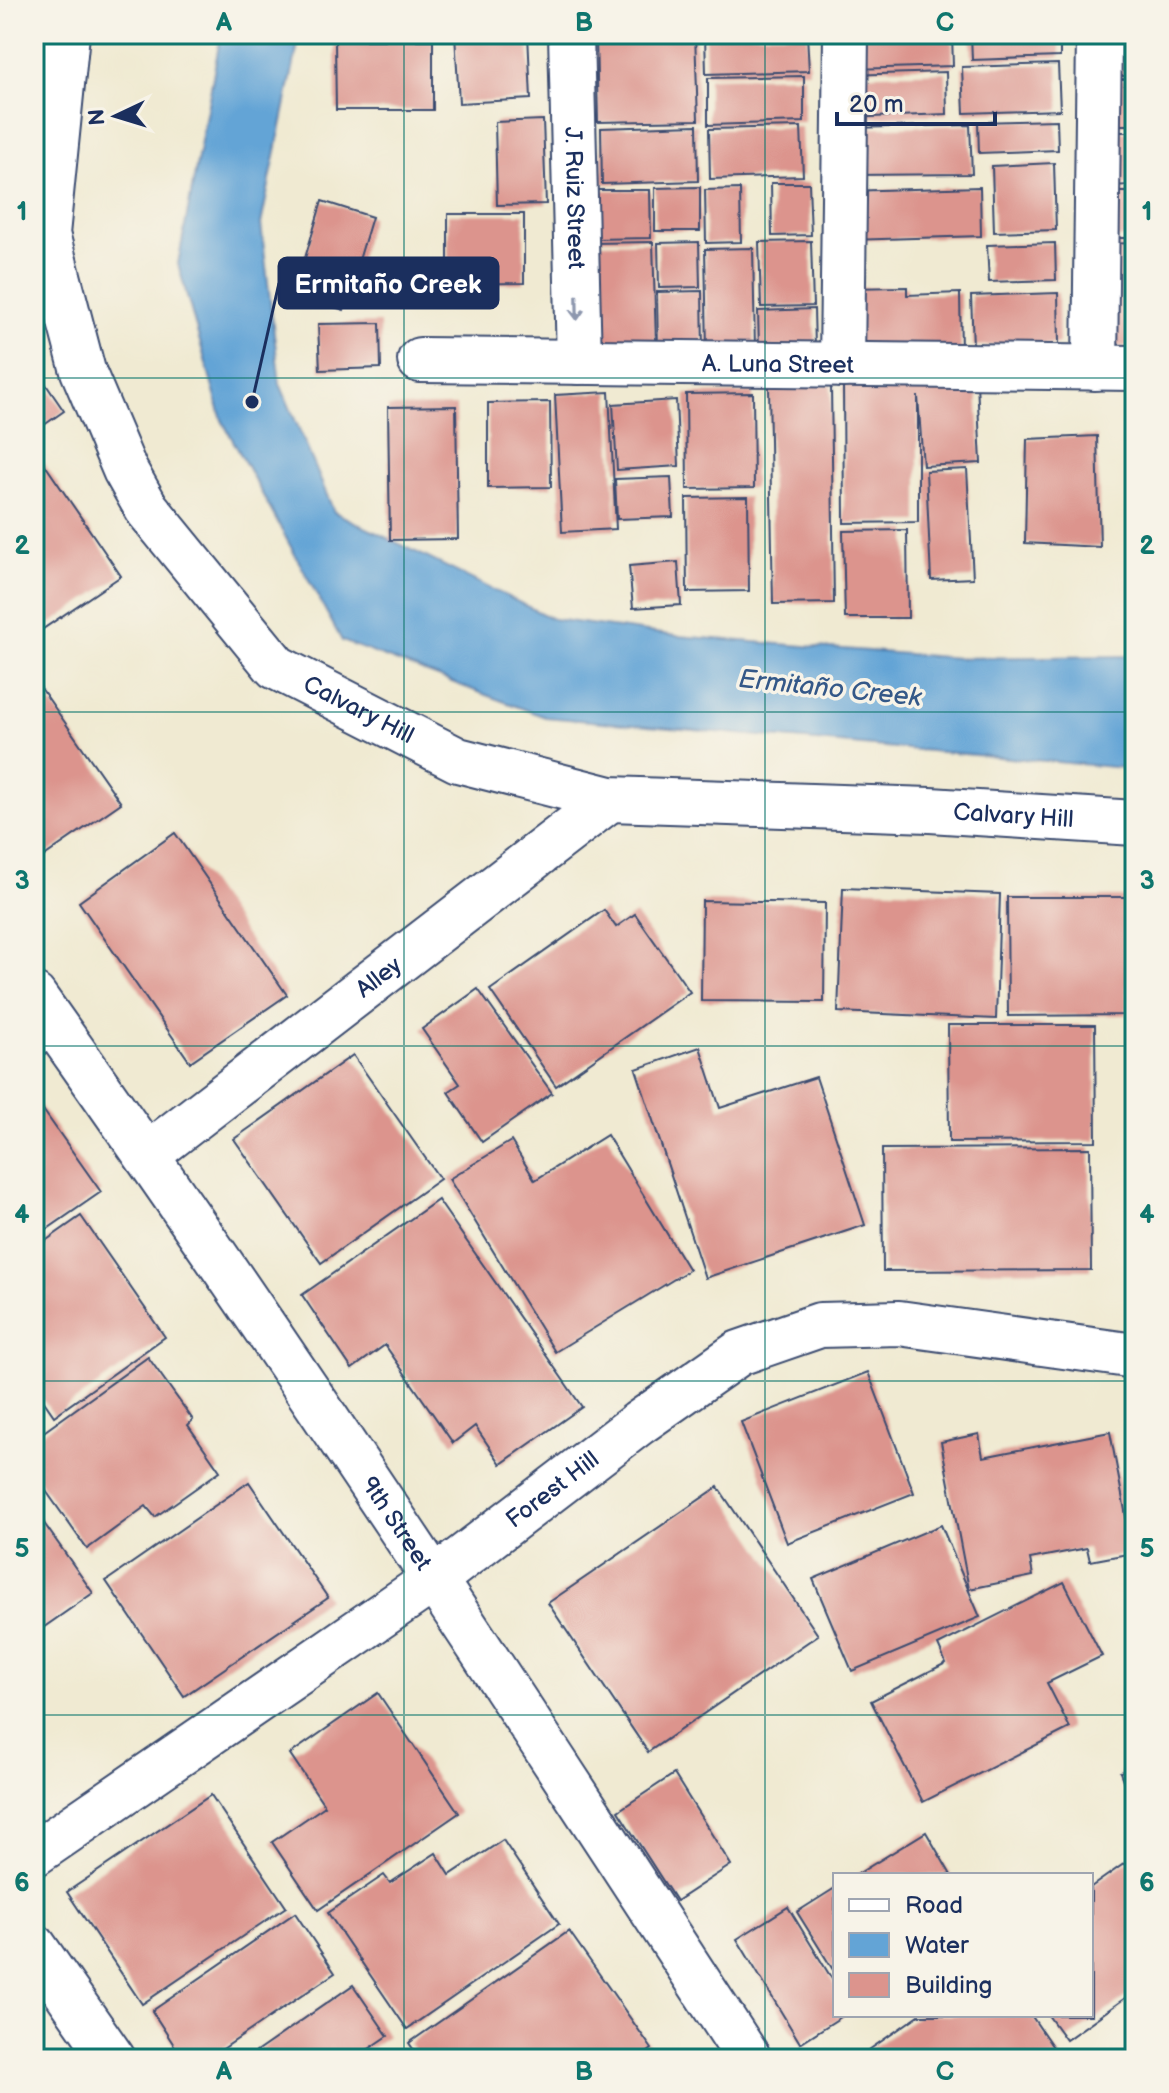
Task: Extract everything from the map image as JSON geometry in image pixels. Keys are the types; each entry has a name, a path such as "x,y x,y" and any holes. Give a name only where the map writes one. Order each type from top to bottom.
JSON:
{"street":[{"name":"Calvary Hill","path":"67,34 47,234 83,371 125,470 147,509 276,667 458,760 610,799 930,810 1135,823"},
{"name":"J. Ruiz Street","path":"571,34 579,362"},
{"path":"842,365 846,34"},
{"path":"1099,34 1115,368"},
{"name":"A. Luna Street","path":"420,360 1115,368"},
{"name":"Alley","path":"147,1155 610,799"},
{"name":"9th Street","path":"34,996 147,1155 436,1578 749,2059"},
{"name":"Forest Hill","path":"34,1854 436,1578 639,1423 739,1353 820,1325 899,1323 1135,1356"},
{"path":"34,1946 113,2059"}],"water":[{"name":"Ermitaño Creek","path":"221,34 300,34 261,224 280,384 334,512 553,619 677,636 958,658 1135,656 1135,769 545,717 342,641 222,420 178,264"}],"building":[{"path":"455,34 528,34 531,99 459,103"},
{"path":"596,34 695,34 698,120 598,122"},
{"path":"705,34 807,34 809,71 706,74"},
{"path":"853,34 952,34 953,66 853,69"},
{"path":"971,34 1060,34 1060,57 972,60"},
{"path":"1116,34 1135,34 1135,76 1117,76"},
{"path":"335,40 433,40 433,110 336,110"},
{"path":"1058,64 1060,110 964,113 962,67"},
{"path":"946,72 947,114 847,118 846,75"},
{"path":"804,76 804,122 708,125 708,78"},
{"path":"1113,79 1135,79 1135,125 1114,125"},
{"path":"543,120 546,204 497,205 495,122"},
{"path":"1057,120 1058,150 979,153 978,122"},
{"path":"697,125 698,181 602,184 601,128"},
{"path":"970,125 972,174 849,175 850,128"},
{"path":"801,127 803,176 710,179 709,129"},
{"path":"1103,132 1135,132 1135,185 1104,186"},
{"path":"1054,163 1056,230 994,232 992,166"},
{"path":"771,183 809,183 811,235 772,236"},
{"path":"700,187 700,231 655,231 655,188"},
{"path":"980,187 981,236 849,240 847,191"},
{"path":"740,189 741,242 706,243 705,190"},
{"path":"592,190 650,190 651,238 593,239"},
{"path":"1104,192 1135,192 1135,238 1105,238"},
{"path":"322,201 372,217 344,310 294,295"},
{"path":"448,214 524,214 524,283 448,284"},
{"path":"811,241 813,306 761,307 759,242"},
{"path":"653,242 656,344 594,345 591,243"},
{"path":"699,242 700,287 659,288 658,243"},
{"path":"1055,243 1056,280 989,282 987,245"},
{"path":"1135,243 1135,346 1102,347 1101,244"},
{"path":"753,248 755,349 707,350 705,249"},
{"path":"907,287 907,295 960,293 961,353 850,354 848,288"},
{"path":"702,291 703,351 658,351 657,292"},
{"path":"1058,293 1059,344 973,346 971,296"},
{"path":"814,309 815,347 759,348 758,311"},
{"path":"380,323 381,368 320,370 318,324"},
{"path":"34,367 64,411 34,432"},
{"path":"843,383 977,383 981,463 923,466 918,396 918,522 844,523"},
{"path":"831,385 834,603 773,604 769,386"},
{"path":"609,392 616,529 562,532 555,395"},
{"path":"753,393 754,488 687,489 686,394"},
{"path":"676,400 679,466 617,470 613,404"},
{"path":"550,402 551,487 488,488 488,403"},
{"path":"456,406 458,539 390,540 388,407"},
{"path":"1097,436 1100,547 1025,543 1027,439"},
{"path":"39,456 121,576 34,635 34,459"},
{"path":"967,469 973,578 931,580 926,471"},
{"path":"671,477 673,517 617,519 615,479"},
{"path":"748,497 749,591 687,592 686,498"},
{"path":"907,530 908,618 845,618 843,531"},
{"path":"678,562 681,605 633,608 629,566"},
{"path":"34,678 121,803 34,863"},
{"path":"175,833 287,995 190,1062 79,902"},
{"path":"843,888 1000,894 996,1019 838,1012"},
{"path":"1007,897 1127,897 1127,1015 1008,1016"},
{"path":"702,901 825,903 824,1002 701,1001"},
{"path":"604,910 616,927 635,914 690,992 556,1086 490,990"},
{"path":"478,989 552,1093 482,1142 448,1092 460,1084 422,1029"},
{"path":"948,1025 1095,1025 1096,1141 949,1142"},
{"path":"700,1047 720,1108 816,1077 865,1225 705,1278 636,1069"},
{"path":"353,1055 440,1179 321,1263 234,1139"},
{"path":"34,1097 101,1192 43,1232 34,1218"},
{"path":"607,1135 689,1270 555,1352 449,1179 511,1141 535,1180"},
{"path":"1090,1148 1091,1270 883,1271 882,1149"},
{"path":"438,1200 582,1407 501,1464 475,1426 453,1443 385,1345 352,1369 302,1295"},
{"path":"81,1216 165,1337 54,1416 34,1387 34,1249"},
{"path":"148,1357 193,1420 188,1425 220,1471 155,1517 146,1506 87,1549 34,1474 34,1439"},
{"path":"868,1372 914,1493 787,1543 741,1422"},
{"path":"1110,1432 1133,1553 1090,1561 1087,1548 1030,1559 1033,1576 969,1589 941,1442 979,1434 983,1457"},
{"path":"249,1482 328,1598 184,1696 106,1581"},
{"path":"718,1487 818,1635 648,1752 548,1603"},
{"path":"34,1509 93,1593 34,1634"},
{"path":"941,1525 980,1617 852,1671 813,1579"},
{"path":"1064,1582 1102,1656 1047,1683 1070,1728 923,1802 871,1701 946,1663 938,1645"},
{"path":"378,1693 459,1813 318,1910 272,1842 325,1806 290,1754"},
{"path":"1135,1767 1135,1813 1120,1772"},
{"path":"674,1774 731,1865 676,1901 618,1811"},
{"path":"211,1795 286,1907 142,2004 67,1892"},
{"path":"926,1832 950,1873 859,1873"},
{"path":"503,1840 559,1924 407,2029 328,1913 384,1875 390,1883 436,1853 450,1875"},
{"path":"1135,1856 1135,1991 1066,2040 1049,2017 1093,2017 1093,1886"},
{"path":"833,1889 833,1970 797,1912"},
{"path":"788,1907 833,1981 833,2017 841,2017 800,2043 737,1939"},
{"path":"295,1913 335,1973 208,2059 183,2059 152,2011"},
{"path":"569,1931 652,2049 639,2059 420,2059 409,2043"},
{"path":"353,1985 388,2036 354,2059 246,2059"},
{"path":"916,2017 1032,2017 1061,2059 856,2059"}],"place":[{"name":"Ermitaño Creek","path":"252,402"}]}
